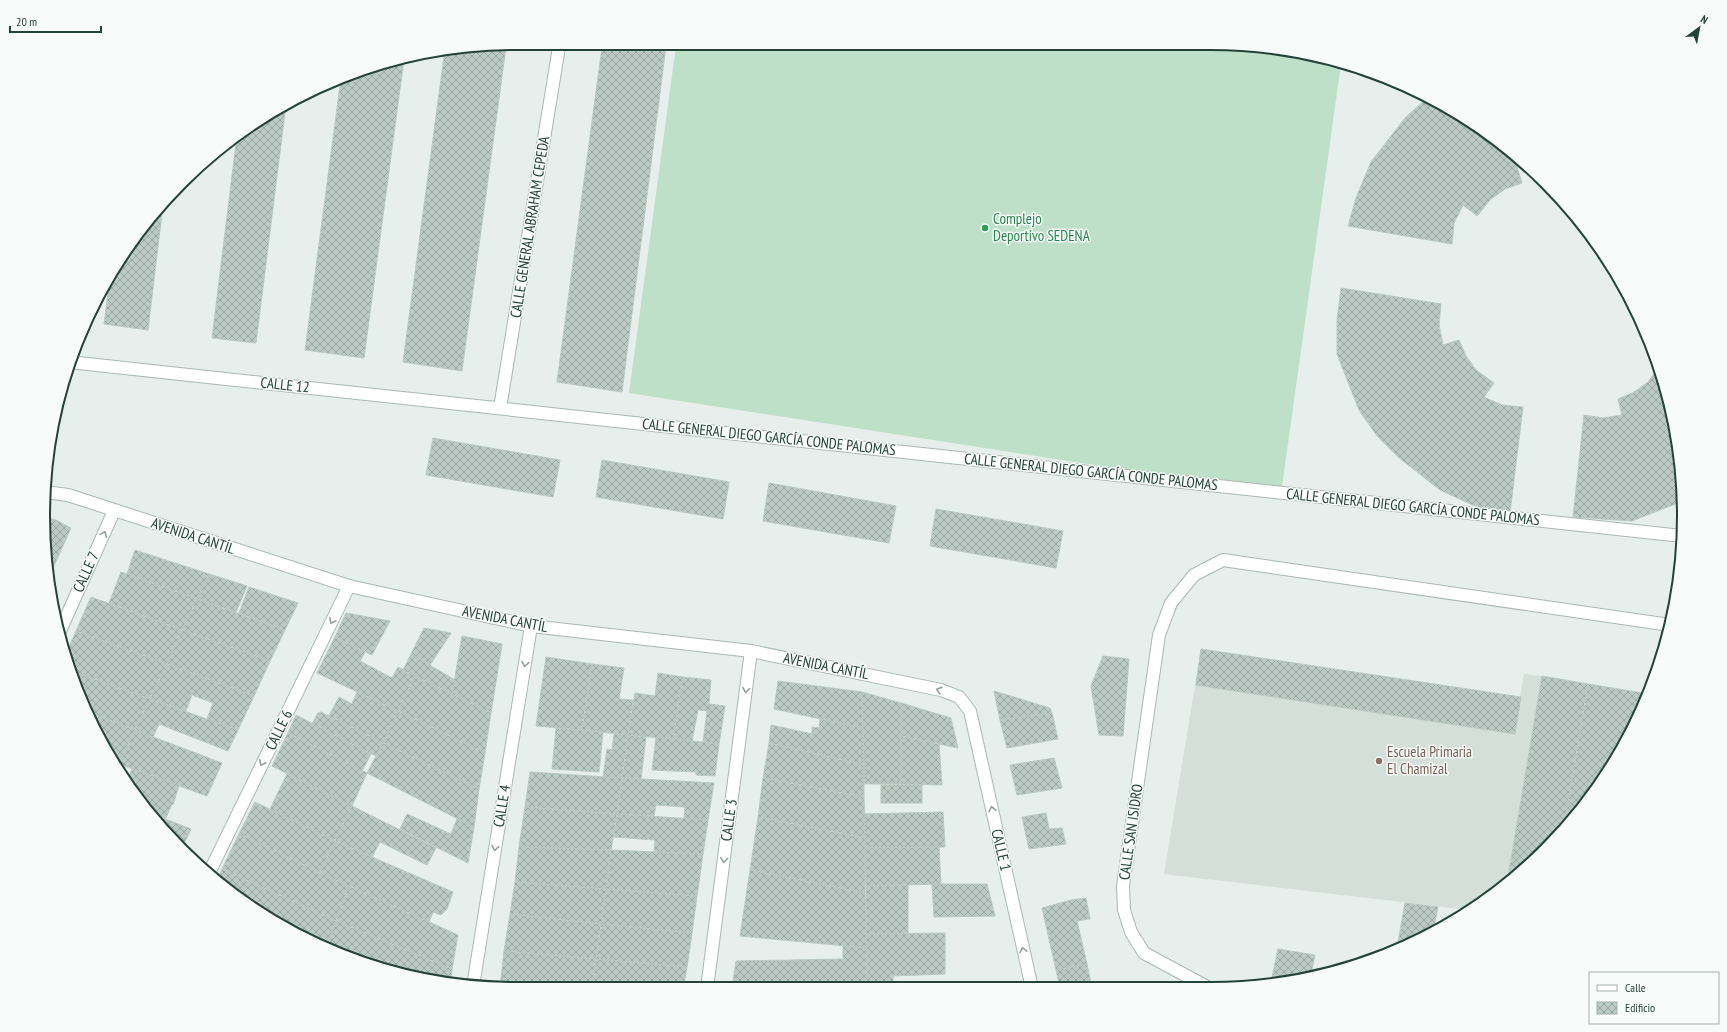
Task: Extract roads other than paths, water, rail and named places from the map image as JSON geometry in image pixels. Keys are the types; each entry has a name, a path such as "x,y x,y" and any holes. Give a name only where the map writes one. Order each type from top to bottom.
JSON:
{"street":[{"name":"CALLE GENERAL ABRAHAM CEPEDA","path":"500,408 559,50"},
{"name":"CALLE 12","path":"76,363 500,408"},
{"name":"CALLE GENERAL DIEGO GARCÍA CONDE PALOMAS","path":"500,408 1676,535"},
{"name":"AVENIDA CANTÍL","path":"51,493 68,495 349,586 531,626 751,651 941,690 959,697 970,711"},
{"name":"CALLE 7","path":"63,624 114,511"},
{"name":"CALLE SAN ISIDRO","path":"1198,982 1144,952 1131,932 1124,910 1123,886 1159,635 1170,603 1194,575 1223,560 1664,624"},
{"name":"CALLE 6","path":"211,868 349,586"},
{"name":"CALLE 4","path":"474,980 531,626"},
{"name":"CALLE 3","path":"708,982 751,651"},
{"name":"CALLE 1","path":"970,711 1031,982"}],"place":[{"name":"Complejo Deportivo SEDENA","path":"985,228"},
{"name":"Escuela Primaria El Chamizal","path":"1379,761"}]}
